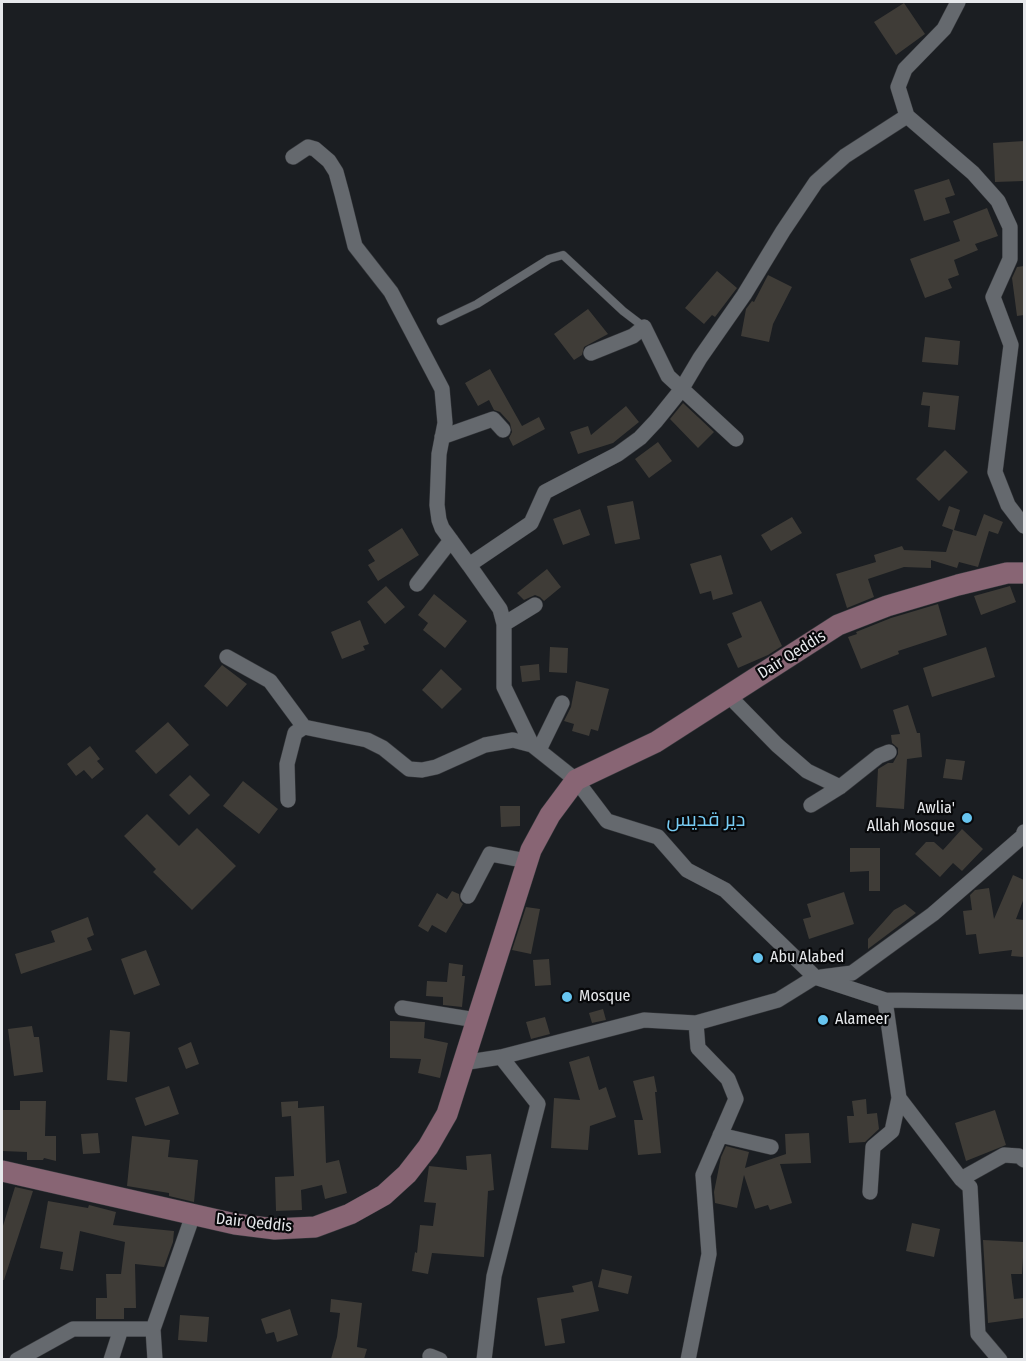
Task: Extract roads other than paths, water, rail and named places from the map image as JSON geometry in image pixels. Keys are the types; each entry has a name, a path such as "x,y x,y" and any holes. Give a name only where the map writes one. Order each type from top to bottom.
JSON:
{"main road":[{"name":"Dair Qeddis","path":"2,1171 235,1224 275,1229 315,1227 350,1214 384,1195 407,1174 428,1147 447,1114 531,850 550,815 576,780 656,742 838,625 887,606 958,585 1007,573 1024,573"}],"street":[{"path":"958,2 944,29 905,69 898,87 907,116 973,173 998,201 1010,227 1010,259 993,297 1011,345 995,471 1008,506 1024,526"},
{"path":"469,565 531,523 545,492 618,454 639,438 681,390 816,182 845,156 907,116"},
{"path":"293,157 308,147 315,149 329,161 336,172 355,246 391,292 442,389 445,423 439,454 437,505 442,528 500,609 504,624 504,687 536,747 576,780 607,821 658,837 687,870 725,890 815,977 885,1000 1024,1002"},
{"path":"591,353 633,336 644,327 668,376 736,438"},
{"path":"442,437 493,419 503,430"},
{"path":"417,584 451,540"},
{"path":"504,624 535,605"},
{"path":"227,657 270,681 304,727 367,740 383,748 409,769 422,770 436,767 485,745 513,740 536,747"},
{"path":"728,695 777,745 807,771 840,787"},
{"path":"536,747 562,704"},
{"path":"288,800 287,764 295,733 304,727"},
{"path":"811,805 840,787 879,756 889,752"},
{"path":"462,1063 501,1057 644,1020 696,1023 778,1000 815,977 852,973 933,914 1024,835"},
{"path":"468,896 490,854 527,861"},
{"path":"870,1191 873,1147 892,1131 899,1098 885,1000"},
{"path":"402,1008 476,1020"},
{"path":"688,1359 709,1254 703,1175 736,1099 728,1079 698,1048 696,1023"},
{"path":"483,1359 494,1275 538,1104 501,1057"},
{"path":"899,1098 961,1179 970,1187 978,1334 1000,1359"},
{"path":"720,1135 771,1147"},
{"path":"961,1179 1004,1155 1019,1155 1024,1160"},
{"path":"155,1359 153,1329 193,1215"},
{"path":"17,1359 73,1329 153,1329"},
{"path":"111,1359 122,1329"}],"lane":[{"path":"441,321 477,304 549,259 563,255 623,311 644,327"}],"place":[{"name":"Awlia' Allah Mosque","path":"967,818"},
{"name":"Abu Alabed","path":"758,958"},
{"name":"Mosque","path":"567,997"},
{"name":"Alameer","path":"823,1020"}],"district":[{"name":"دير قديس","path":"706,820"}]}
